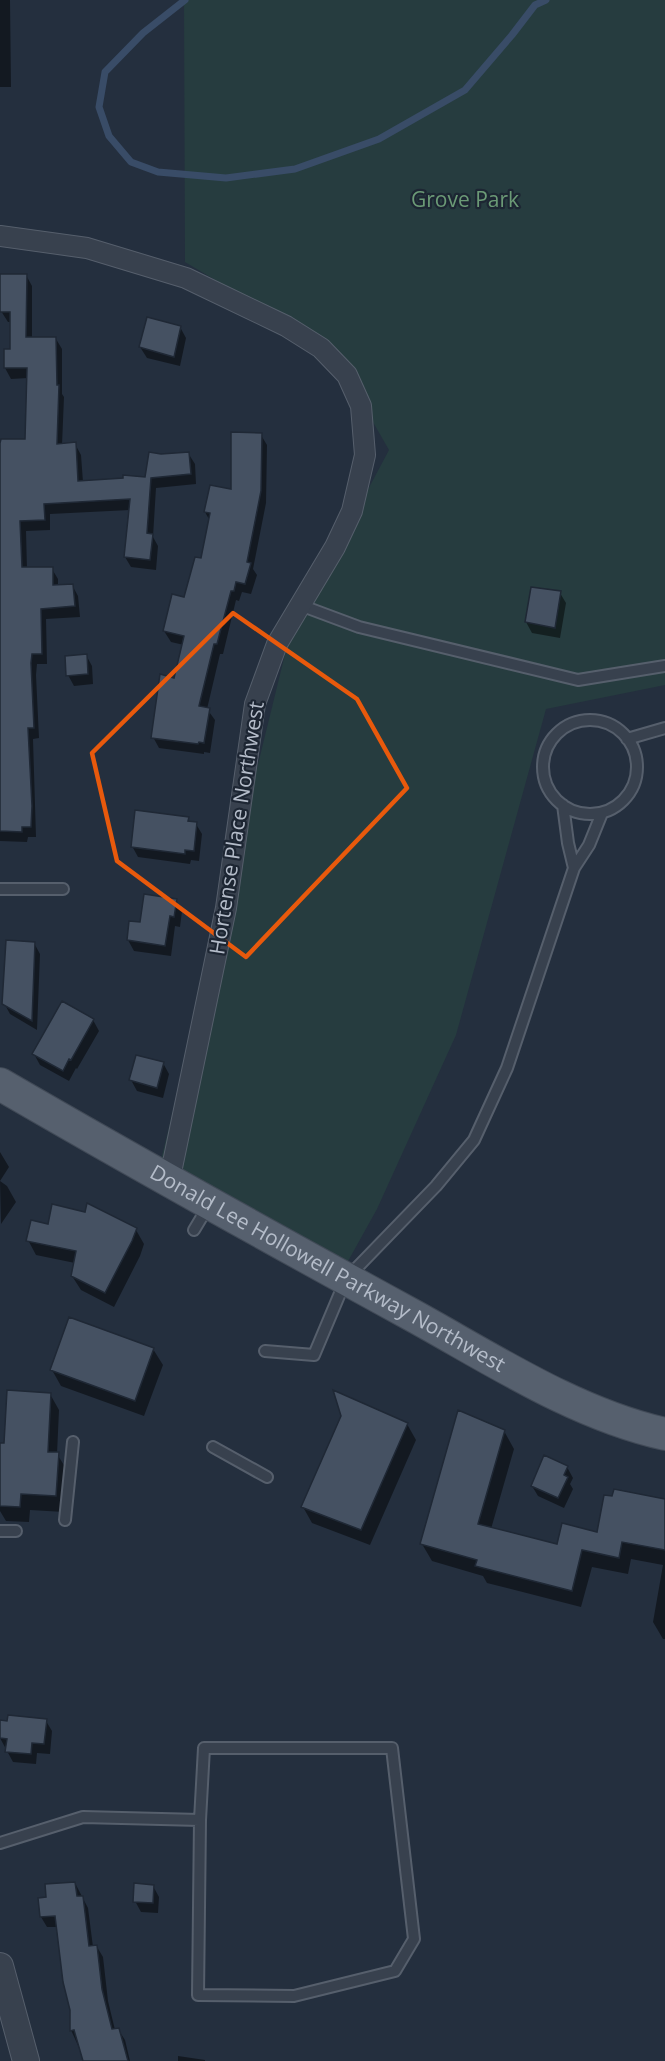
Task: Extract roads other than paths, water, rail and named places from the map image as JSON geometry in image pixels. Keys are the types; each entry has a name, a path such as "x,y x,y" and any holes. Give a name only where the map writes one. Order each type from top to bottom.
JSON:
{"main road":[{"name":"Donald Lee Hollowell Parkway Northwest","path":"0,1084 169,1182 202,1217 346,1279 567,1400 638,1428 665,1434"}],"street":[{"name":"Hortense Place Northwest","path":"0,236 87,248 186,279 286,326 321,348 347,375 362,406 365,455 352,511 335,547 277,644 255,704 226,908 169,1182"},
{"path":"0,1966 26,2061"}],"lane":[{"path":"300,605 359,627 578,680 665,666"},
{"path":"585,721 601,722 615,728 627,739 635,752 638,767 636,782 630,795 619,806 602,813 582,812 563,805 550,794 544,780 543,764 547,748 556,735 569,726 585,721"},
{"path":"627,739 665,728"},
{"path":"563,805 574,868"},
{"path":"265,1351 314,1355 346,1279 436,1186 474,1140 507,1068 574,868 589,845 602,813"},
{"path":"0,889 63,889"},
{"path":"65,1520 73,1442"},
{"path":"213,1447 267,1477"},
{"path":"0,1531 16,1531"},
{"path":"204,1748 393,1748 414,1939 395,1971 294,1996 198,1995 200,1820 204,1748"},
{"path":"0,1843 82,1817 200,1820"}],"waterway":[{"path":"185,0 143,33 105,72 99,107 109,136 131,162 158,172 226,178 295,169 379,139 465,90 535,5 546,0"}],"park label":[{"name":"Grove Park","path":"465,200"}]}
